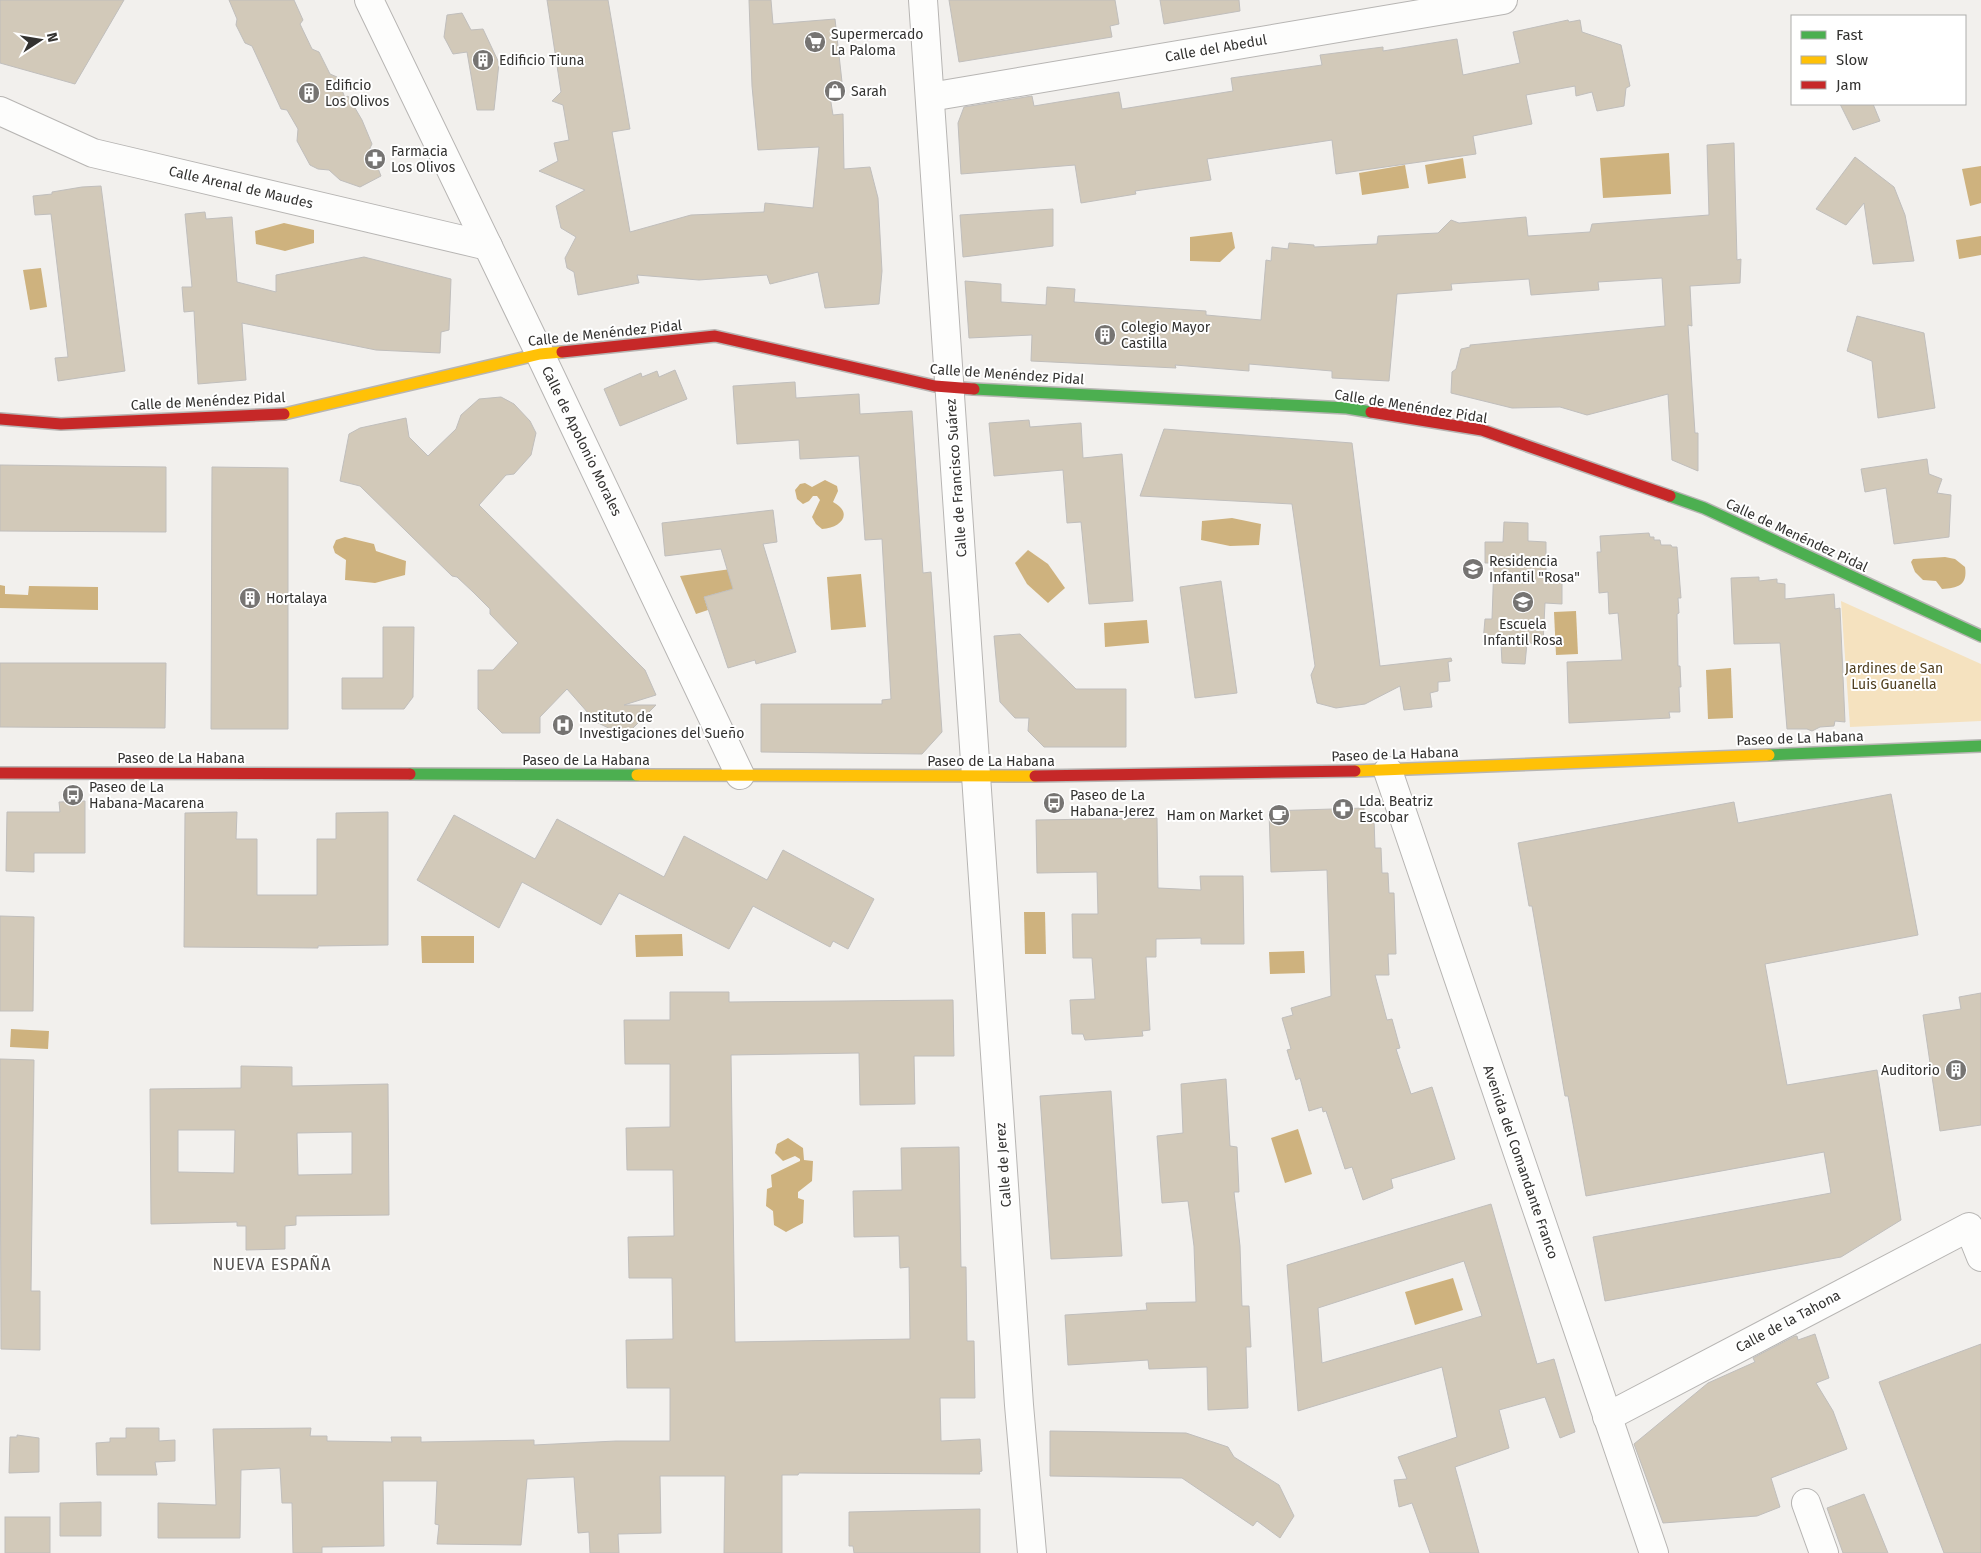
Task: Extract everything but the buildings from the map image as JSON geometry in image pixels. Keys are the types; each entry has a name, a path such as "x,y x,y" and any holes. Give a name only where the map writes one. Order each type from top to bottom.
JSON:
{"street":[{"name":"Calle de Apolonio Morales","path":"369,0 740,775"},
{"name":"Calle de Francisco Suárez","path":"923,0 976,777"},
{"name":"Calle del Abedul","path":"930,97 1503,0"},
{"name":"Calle Arenal de Maudes","path":"0,111 93,152 488,246"},
{"name":"Calle de Menéndez Pidal","path":"0,419 61,424 282,414 540,354 715,336 928,384 950,387 1347,408 1482,430 1704,508 1981,636"},
{"name":"Paseo de La Habana","path":"0,773 976,777 1388,771 1981,746"},
{"name":"Avenida del Comandante Franco","path":"1388,771 1654,1553"},
{"name":"Calle de Jerez","path":"976,777 1019,1405 1032,1553"},
{"name":"Calle de la Tahona","path":"1607,1417 1969,1227 1981,1257"},
{"path":"1806,1503 1824,1553"}],"green space":[{"name":"Jardines de San Luis Guanella","path":"1841,601 1981,664 1981,721 1850,727"}],"shaded area":[{"path":"1669,153 1671,194 1603,198 1600,158"},
{"path":"1463,158 1466,178 1428,184 1425,165"},
{"path":"1405,165 1409,188 1362,195 1359,173"},
{"path":"1981,166 1981,203 1970,206 1962,169"},
{"path":"284,223 314,230 314,243 285,251 256,244 255,231"},
{"path":"1232,232 1235,248 1220,262 1190,261 1190,237"},
{"path":"1981,236 1981,255 1959,259 1956,240"},
{"path":"41,268 47,307 30,310 23,270"},
{"path":"825,480 837,486 838,491 833,502 839,506 844,515 843,519 835,526 822,529 812,517 820,500 817,496 813,496 803,504 797,499 795,490 800,484 805,483 812,487"},
{"path":"1232,518 1261,524 1259,545 1230,546 1201,540 1202,521"},
{"path":"345,537 374,544 376,551 406,561 405,575 375,583 345,580 346,560 335,553 333,547 336,540"},
{"path":"1028,550 1048,564 1065,588 1048,603 1027,584 1015,563"},
{"path":"1945,557 1955,559 1965,567 1965,578 1957,587 1942,589 1936,581 1923,580 1915,572 1911,562 1913,559"},
{"path":"731,569 733,589 704,597 708,610 696,614 680,576"},
{"path":"861,574 866,627 831,630 827,577"},
{"path":"0,585 5,586 5,594 28,595 29,586 98,587 98,610 0,608"},
{"path":"1576,611 1578,654 1556,655 1554,612"},
{"path":"1147,620 1149,643 1105,647 1104,623"},
{"path":"1731,668 1733,718 1708,719 1706,670"},
{"path":"1024,912 1045,912 1046,954 1025,954"},
{"path":"682,934 683,956 636,957 635,935"},
{"path":"421,936 474,936 474,963 422,963"},
{"path":"1304,951 1305,973 1270,974 1269,952"},
{"path":"11,1029 49,1031 48,1049 10,1047"},
{"path":"1298,1129 1312,1174 1285,1183 1271,1138"},
{"path":"788,1138 803,1148 804,1160 813,1161 812,1181 798,1192 798,1198 804,1200 803,1223 786,1232 774,1225 773,1211 766,1206 767,1189 772,1187 771,1175 800,1161 795,1156 783,1161 775,1153 777,1144"},
{"path":"1453,1278 1463,1310 1415,1325 1405,1292"}],"traffic: fast":[{"path":"974,389 1347,408 1371,412"},
{"path":"1670,496 1704,508 1981,636"},
{"path":"1769,755 1981,746"},
{"path":"410,774 637,775"}],"traffic: slow":[{"path":"284,414 540,354 562,352"},
{"path":"1355,771 1769,755"},
{"path":"637,775 1035,776"}],"traffic: jam":[{"path":"562,352 715,336 935,386 974,389"},
{"path":"1371,412 1482,430 1670,496"},
{"path":"0,419 61,424 284,414"},
{"path":"1035,776 1355,771"},
{"path":"0,773 410,774"}],"place":[{"name":"Supermercado La Paloma","path":"815,42"},
{"name":"Edificio Tiuna","path":"483,60"},
{"name":"Sarah","path":"835,91"},
{"name":"Edificio Los Olivos","path":"309,93"},
{"name":"Farmacia Los Olivos","path":"375,159"},
{"name":"Colegio Mayor Castilla","path":"1105,335"},
{"name":"Residencia Infantil \"Rosa\"","path":"1473,569"},
{"name":"Hortalaya","path":"250,598"},
{"name":"Escuela Infantil Rosa","path":"1523,602"},
{"name":"Instituto de Investigaciones del Sueño","path":"563,725"},
{"name":"Paseo de La Habana-Macarena","path":"73,795"},
{"name":"Paseo de La Habana-Jerez","path":"1054,803"},
{"name":"Lda. Beatriz Escobar","path":"1343,809"},
{"name":"Ham on Market","path":"1279,815"},
{"name":"Auditorio","path":"1956,1070"}],"district":[{"name":"NUEVA ESPAÑA","path":"272,1264"}]}
